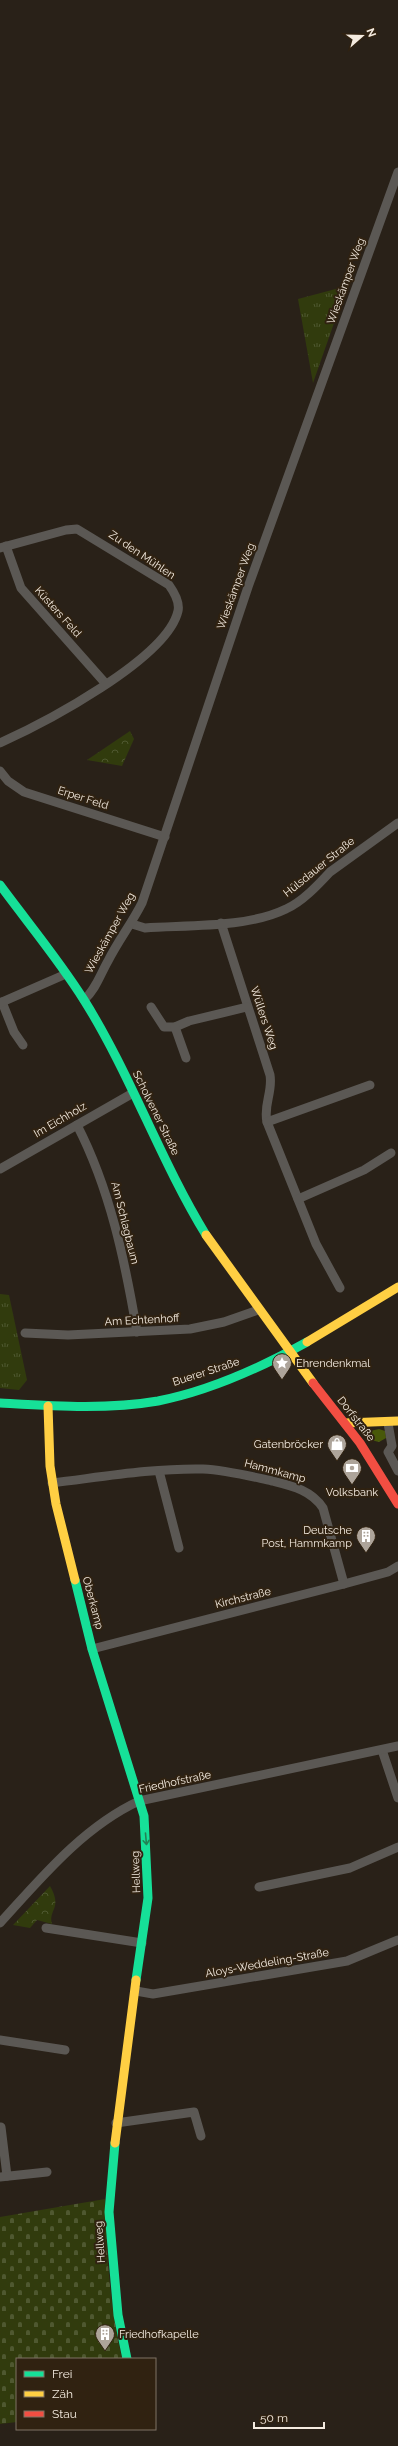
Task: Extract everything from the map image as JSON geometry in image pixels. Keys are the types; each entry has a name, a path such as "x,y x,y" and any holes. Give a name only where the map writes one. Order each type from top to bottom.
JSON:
{"main road":[{"name":"Scholvener Straße","path":"0,885 84,1000 133,1093 187,1204 208,1238 289,1353"},
{"name":"Buerer Straße","path":"0,1402 48,1406 97,1406 156,1401 234,1377 289,1353 316,1340 398,1287"},
{"name":"Dorfstraße","path":"289,1353 345,1423 398,1504"},
{"name":"Oberkamp","path":"48,1406 52,1483 70,1565 92,1649 139,1801"},
{"path":"345,1423 388,1423 398,1421"},
{"name":"Hellweg","path":"127,2358 118,2315 109,2212 116,2123 136,1992 149,1876 144,1816 139,1801"}],"street":[{"name":"Wieskämper Weg","path":"84,1000 92,992 108,960 132,924 142,903 248,587 398,172"},
{"name":"Zu den Mühlen","path":"0,743 45,722 106,684 149,651 171,628 179,609 176,595 169,585 77,529 66,530 3,547"},
{"name":"Küsters Feld","path":"3,547 21,588 106,684"},
{"name":"Erper Feld","path":"0,770 8,781 24,792 165,837"},
{"name":"Hülsdauer Straße","path":"132,924 144,928 221,923 271,915 287,909 352,854 398,823"},
{"name":"Wüllers Weg","path":"221,923 271,1079 271,1090 265,1110 267,1122 319,1251 340,1288"},
{"path":"22,1045 14,1032 1,1003 66,974"},
{"path":"151,1007 164,1027 175,1027 189,1021 247,1007"},
{"path":"175,1027 186,1058"},
{"path":"267,1122 370,1085"},
{"name":"Im Eichholz","path":"0,1168 133,1093"},
{"name":"Am Schlagbaum","path":"77,1125 92,1153 103,1183 131,1295 137,1332"},
{"path":"298,1199 364,1170 391,1153"},
{"name":"Am Echtenhoff","path":"25,1333 68,1335 190,1329 224,1322 258,1310"},
{"path":"388,1423 392,1446 388,1452 398,1471"},
{"name":"Hammkamp","path":"52,1483 159,1471 204,1469 225,1471 306,1491 317,1498 323,1508 344,1584"},
{"path":"159,1471 178,1548"},
{"name":"Kirchstraße","path":"92,1649 344,1584 388,1572 398,1566"},
{"name":"Friedhofstraße","path":"0,1923 94,1827 115,1812 139,1801 398,1746"},
{"path":"382,1750 398,1798"},
{"path":"259,1887 350,1868 398,1847"},
{"path":"46,1928 142,1943"},
{"name":"Aloys-Weddeling-Straße","path":"136,1992 153,1994 347,1961 398,1940"},
{"path":"0,2040 65,2050"},
{"path":"116,2123 194,2112 201,2136"},
{"path":"1,2127 4,2177 47,2172"}],"green space":[{"path":"347,286 313,383 298,299"},
{"path":"130,731 134,739 122,766 87,760"},
{"path":"0,1294 9,1295 27,1380 19,1390 0,1388"},
{"path":"379,1429 385,1431 386,1438 379,1442 367,1439 366,1432"},
{"path":"50,1886 55,1900 51,1919 52,1924 37,1920 30,1928 13,1925"},
{"path":"105,2199 109,2279 114,2319 122,2358 16,2358 16,2422 0,2424 0,2217"}],"traffic: fast":[{"path":"0,885 64,970 84,1000 101,1029 174,1177 206,1235"},
{"path":"0,1403 59,1406 119,1406 158,1401 216,1385 254,1369 307,1342"},
{"path":"75,1580 92,1649 144,1816 148,1898 136,1980"},
{"path":"115,2143 109,2212 118,2315 127,2358"}],"traffic: slow":[{"path":"206,1235 313,1383"},
{"path":"307,1342 398,1287"},
{"path":"48,1406 50,1466 56,1504 75,1580"},
{"path":"345,1423 398,1421"},
{"path":"115,2143 136,1980"}],"traffic: jam":[{"path":"313,1383 360,1443 398,1504"}],"place":[{"name":"Ehrendenkmal","path":"282,1380"},
{"name":"Gatenbröcker","path":"337,1461"},
{"name":"Volksbank","path":"352,1485"},
{"name":"Deutsche Post, Hammkamp","path":"366,1553"},
{"name":"Friedhofkapelle","path":"105,2351"}]}
